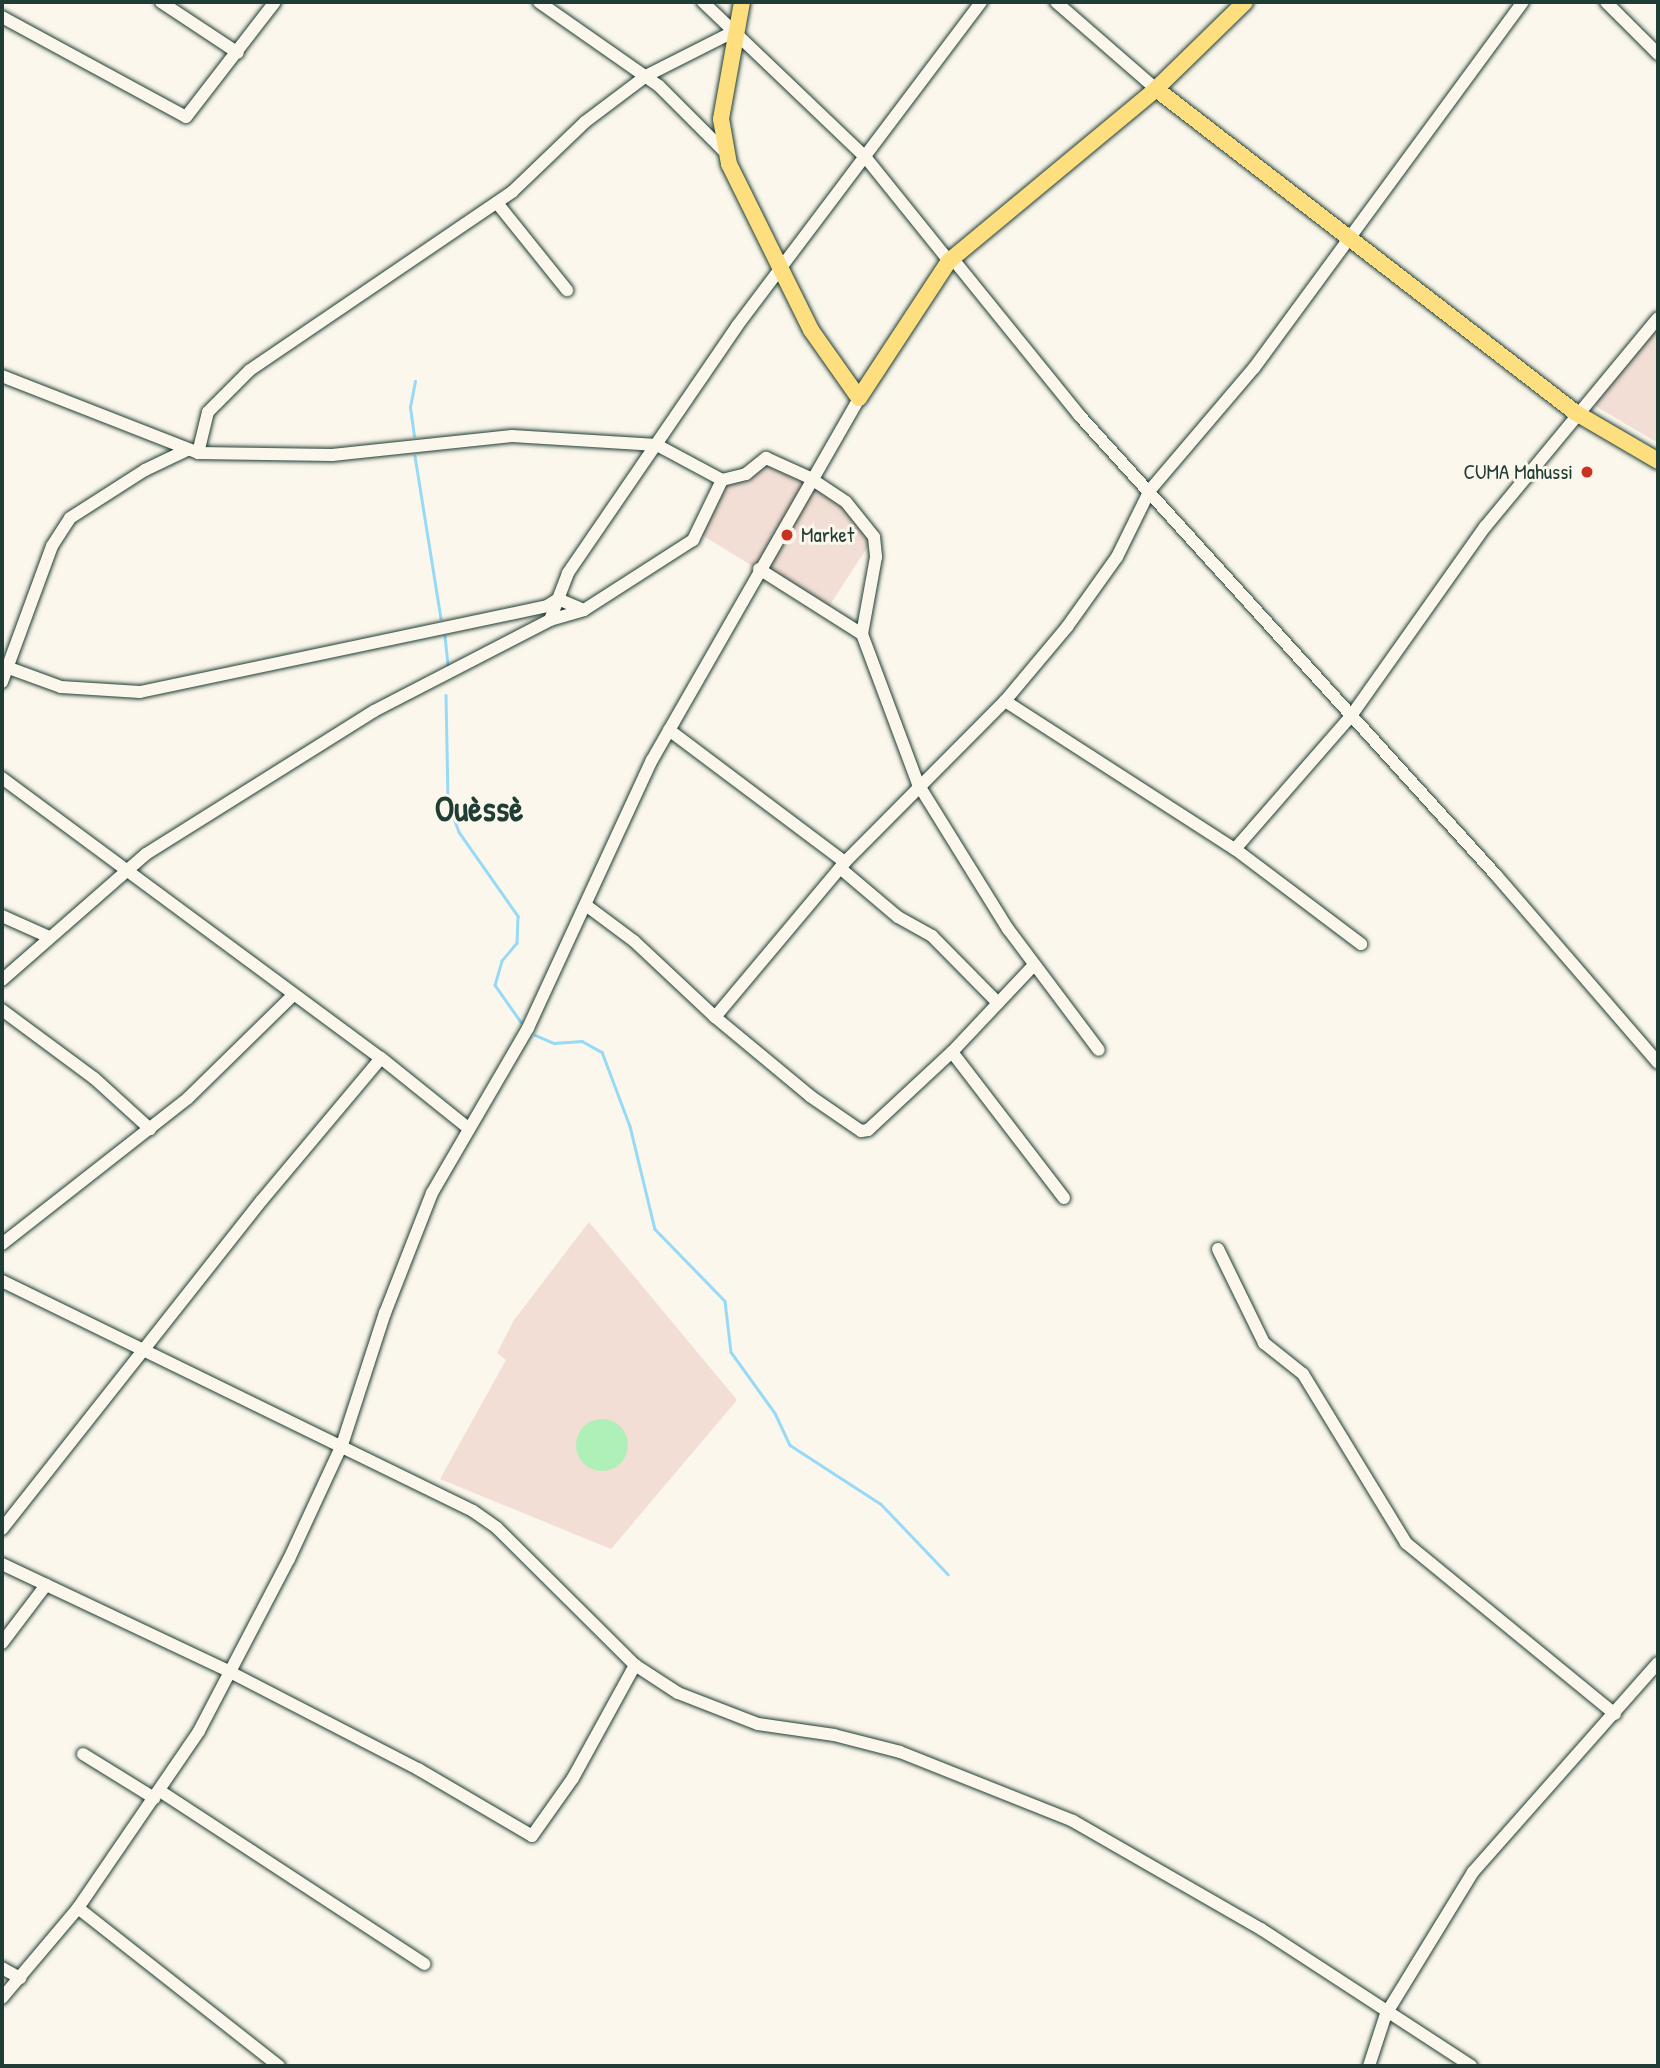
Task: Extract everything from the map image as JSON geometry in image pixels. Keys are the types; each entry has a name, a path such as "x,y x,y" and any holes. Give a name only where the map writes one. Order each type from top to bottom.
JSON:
{"main road":[{"path":"742,2 721,119 726,153 780,271 811,330 859,398 950,259 1156,89 1245,2"},
{"path":"1156,89 1576,413 1658,461"}],"street":[{"path":"161,2 238,53"},
{"path":"2,17 180,116 193,114 275,2"},
{"path":"539,2 646,76 726,153"},
{"path":"704,2 866,158 1079,415 1150,490 1352,716 1658,1063"},
{"path":"550,620 568,573 657,445 780,271 981,2"},
{"path":"1056,2 1156,89"},
{"path":"715,1017 842,865 918,784 1005,701 1117,558 1150,490 1254,368 1523,2"},
{"path":"1606,2 1658,54"},
{"path":"2,682 52,547 70,518 145,470 192,451 208,412 250,370 497,203 585,122 646,76 735,31"},
{"path":"497,203 567,290"},
{"path":"1236,849 1352,716 1485,527 1576,413 1658,318"},
{"path":"2,376 192,451 332,454 512,436 657,445 722,481 746,474 766,458 810,478 846,502 874,537 876,557 862,634 918,784 1034,965 1099,1050"},
{"path":"2,1998 78,1908 157,1795 230,1672 342,1445 424,1213 468,1128 528,1028 669,730 810,478 859,398"},
{"path":"2,979 47,936 125,870 374,711 550,620 584,610 694,540 722,481"},
{"path":"759,569 862,634"},
{"path":"9,668 61,687 140,692 547,606 558,599"},
{"path":"558,599 584,610"},
{"path":"1005,701 1236,849 1361,944"},
{"path":"669,730 842,865 898,917 932,936 998,1003"},
{"path":"2,778 382,1058 468,1128"},
{"path":"587,906 634,941 715,1017 810,1096 861,1131 868,1130 952,1052 1034,965"},
{"path":"2,916 47,936"},
{"path":"2,1244 150,1129 225,1065 293,995"},
{"path":"2,1010 94,1077 150,1129"},
{"path":"952,1052 1064,1198"},
{"path":"2,1529 143,1350 382,1058"},
{"path":"1217,1249 1264,1343 1303,1374 1406,1543 1615,1714"},
{"path":"2,1281 342,1445 486,1519 635,1665 678,1693 735,1718 900,1752 1073,1821 1261,1929 1386,2014 1471,2066"},
{"path":"2,1564 230,1672 418,1769 532,1836 573,1779 635,1665"},
{"path":"2,1643 46,1585"},
{"path":"1369,2066 1386,2014 1473,1872 1615,1714 1658,1662"},
{"path":"83,1754 157,1795 424,1964"},
{"path":"78,1908 279,2066"},
{"path":"2,1968 20,1978"}],"shaded area":[{"path":"1658,328 1658,443 1592,404"},
{"name":"Market","path":"766,458 846,502 874,537 826,611 697,532 722,480"},
{"path":"589,1222 737,1400 611,1549 440,1479 506,1360 497,1353 514,1320"}],"green space":[{"path":"602,1419 612,1421 620,1427 626,1435 626,1455 620,1463 612,1469 602,1471 592,1469 584,1463 578,1455 576,1445 578,1435 584,1427 592,1421"}],"waterway":[{"path":"414,436 410,407 415,381"},
{"path":"415,456 441,618"},
{"path":"445,636 448,667"},
{"path":"446,695 448,803 459,832 518,916 517,943 502,961 495,985 521,1022"},
{"path":"535,1035 554,1043 582,1041 602,1052 630,1126 655,1229 725,1301 731,1352 775,1413 790,1445 881,1504 948,1574"}],"place":[{"name":"CUMA Mahussi","path":"1587,472"},
{"name":"Market","path":"787,535"}],"district":[{"name":"Ouèssè","path":"479,809"}]}
